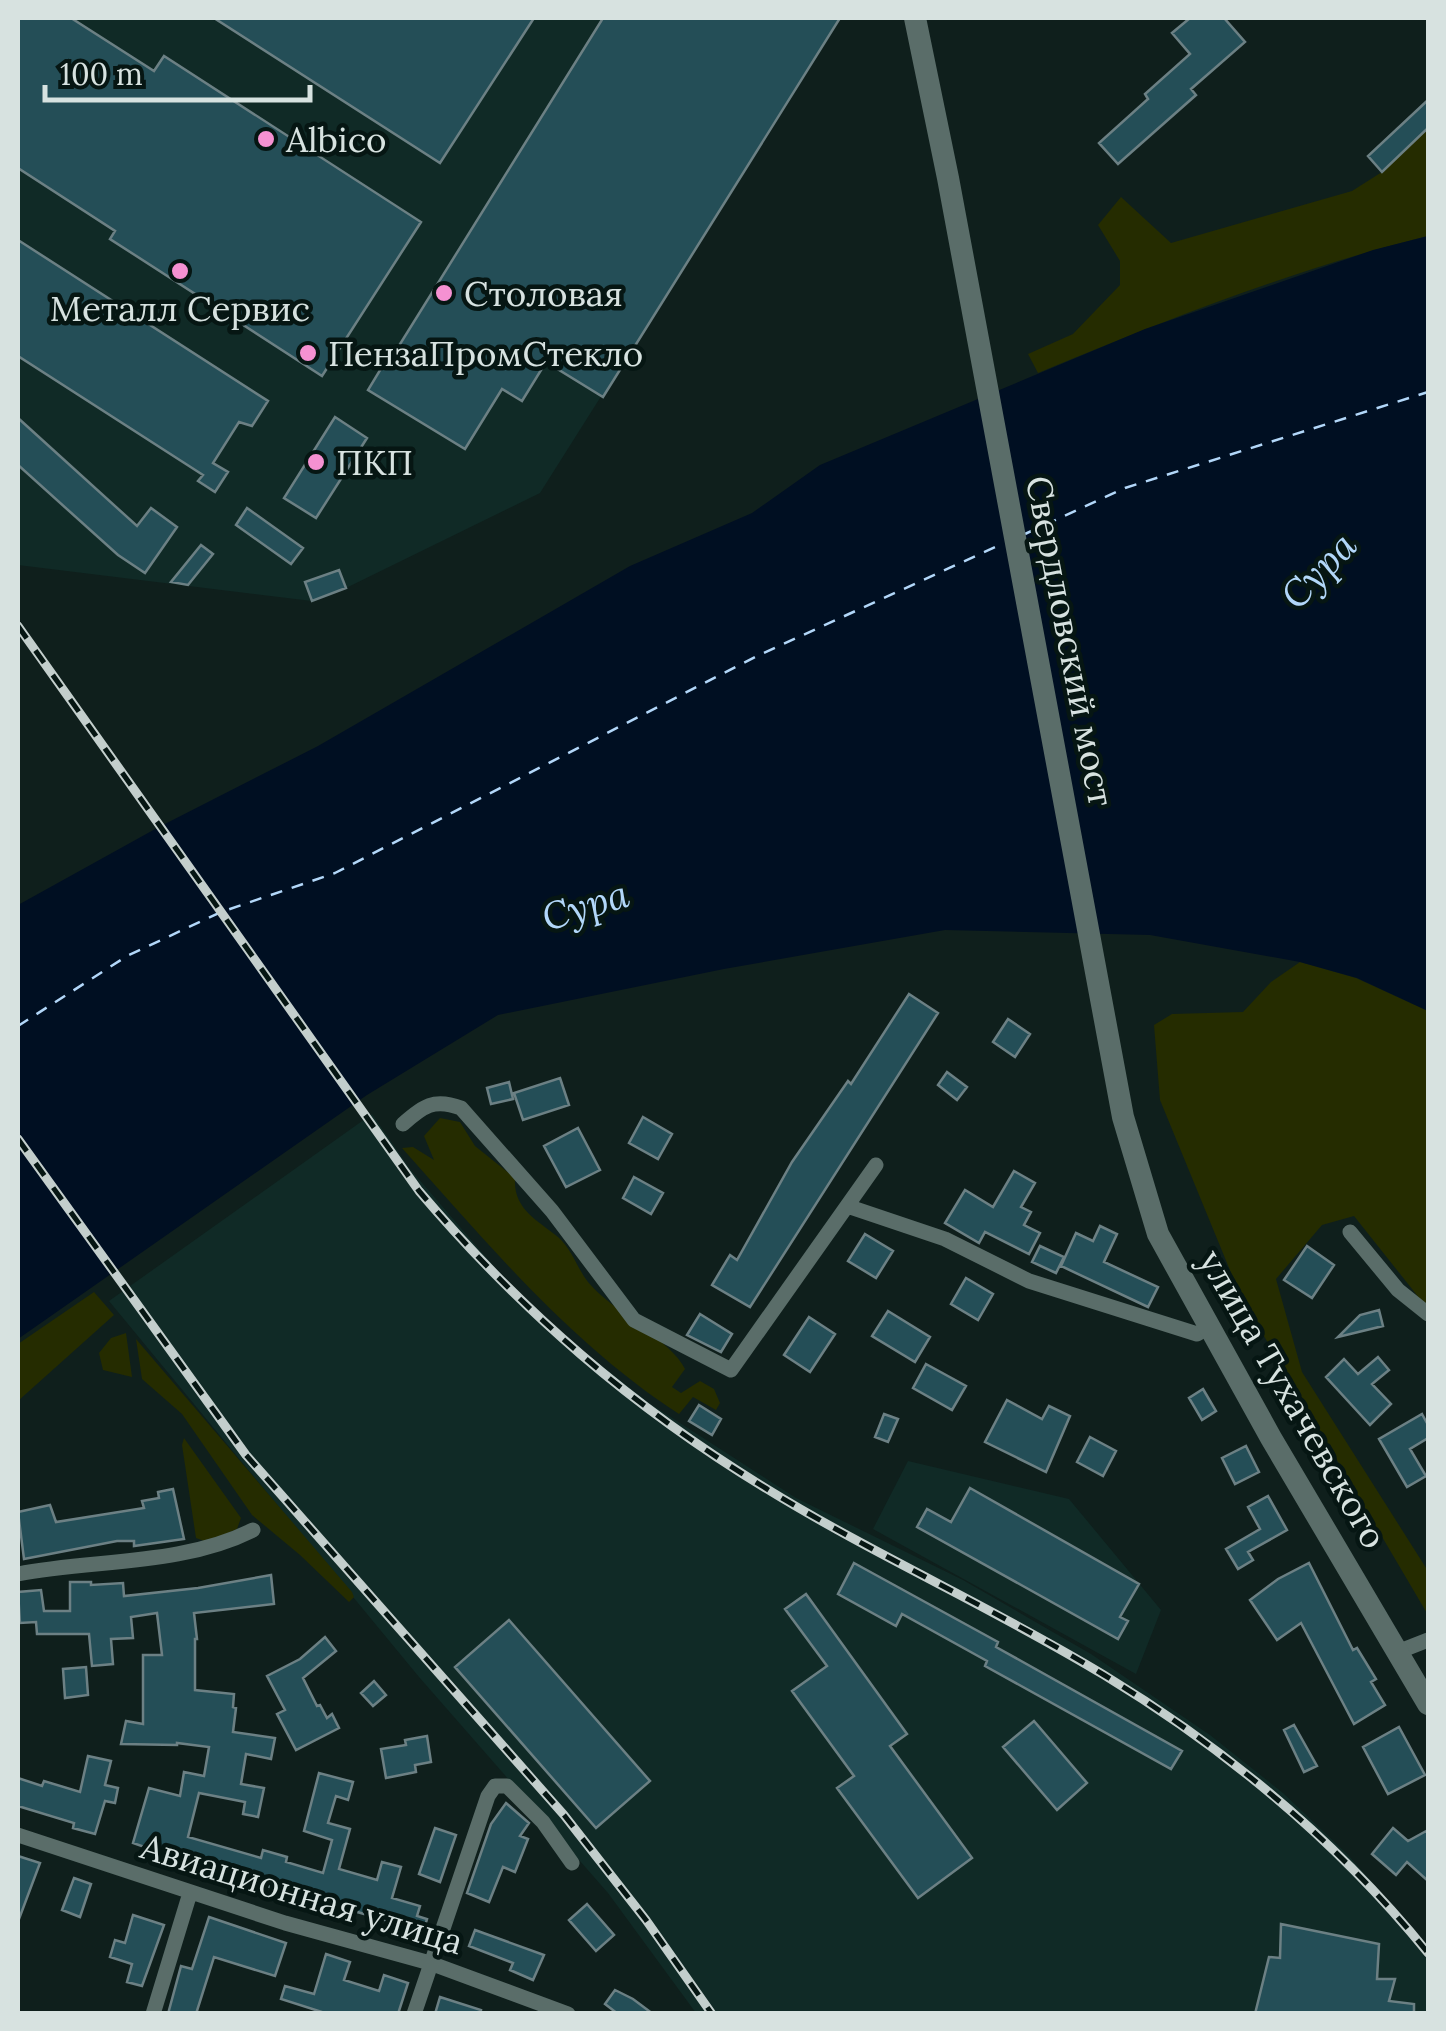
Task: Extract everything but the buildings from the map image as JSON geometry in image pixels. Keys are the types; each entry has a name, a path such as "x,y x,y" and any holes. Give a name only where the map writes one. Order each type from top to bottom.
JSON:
{"main road":[{"name":"Свердловский мост","path":"915,18 1123,1118"},
{"name":"улица Тухачевского","path":"1123,1118 1158,1234 1271,1438 1428,1704"}],"street":[{"path":"403,1124 427,1104 446,1102 461,1108 552,1211 634,1320 731,1370 876,1165"},
{"path":"847,1206 945,1240 1028,1281 1069,1295 1197,1334 1210,1327"},
{"path":"1350,1232 1398,1290 1428,1314"},
{"path":"18,1574 184,1553 228,1542 253,1530"},
{"path":"1400,1652 1428,1640"},
{"path":"414,2014 488,1796 496,1786 507,1786 542,1822 572,1863"},
{"name":"Авиационная улица","path":"18,1835 285,1924 430,1963 568,2014"},
{"path":"152,2014 190,1893"}],"shaded area":[{"path":"18,18 840,18 540,493 312,601 18,565"},
{"path":"372,1114 410,1169 497,1270 550,1325 649,1403 796,1498 963,1580 1091,1654 1210,1735 1283,1793 1348,1855 1428,1946 1428,2013 696,2013 608,1893 419,1677 109,1301"},
{"path":"908,1461 1069,1499 1161,1610 1136,1674 873,1529"}],"green space":[{"path":"1428,128 1428,236 1231,297 1038,373 1028,354 1073,334 1120,285 1120,261 1098,225 1121,197 1171,243 1352,191 1382,172"},
{"path":"1300,962 1356,978 1428,1011 1428,1305 1354,1216 1322,1225 1276,1279 1302,1372 1428,1571 1428,1615 1241,1297 1160,1100 1154,1025 1172,1014 1243,1012 1271,982"},
{"path":"440,1118 460,1122 475,1146 515,1178 522,1206 563,1242 598,1293 678,1358 685,1369 672,1387 681,1393 700,1381 714,1389 720,1403 716,1410 693,1397 679,1414 602,1356 532,1290 402,1148 413,1147 434,1160 424,1136"},
{"path":"94,1292 114,1315 18,1401 18,1344"},
{"path":"126,1333 132,1377 103,1370 99,1353 111,1338"},
{"path":"136,1339 352,1592 354,1597 349,1602 252,1515 182,1414 142,1379"},
{"path":"184,1438 241,1518 237,1529 207,1542 196,1538"}],"water":[{"name":"Сура","path":"1428,236 1428,1011 1357,978 1300,962 1150,935 945,930 498,1015 367,1095 18,1339 18,905 318,746 630,566 752,513 820,465 1145,329 1373,250"}],"ferry route":[{"path":"1025,534 1125,488 1428,392"},
{"path":"18,1026 127,956 221,912 335,873 755,657 1004,543"}],"railway":[{"path":"18,626 419,1191 538,1316 624,1390 717,1458 808,1513 1104,1675 1193,1734 1318,1836 1357,1873 1428,1953"},
{"path":"18,1139 246,1455 564,1815 646,1920 712,2014"}],"place":[{"name":"Albico","path":"266,139"},
{"name":"Металл Сервис","path":"180,271"},
{"name":"Столовая","path":"444,293"},
{"name":"ПензаПромСтекло","path":"308,353"},
{"name":"ПКП","path":"316,462"}]}
